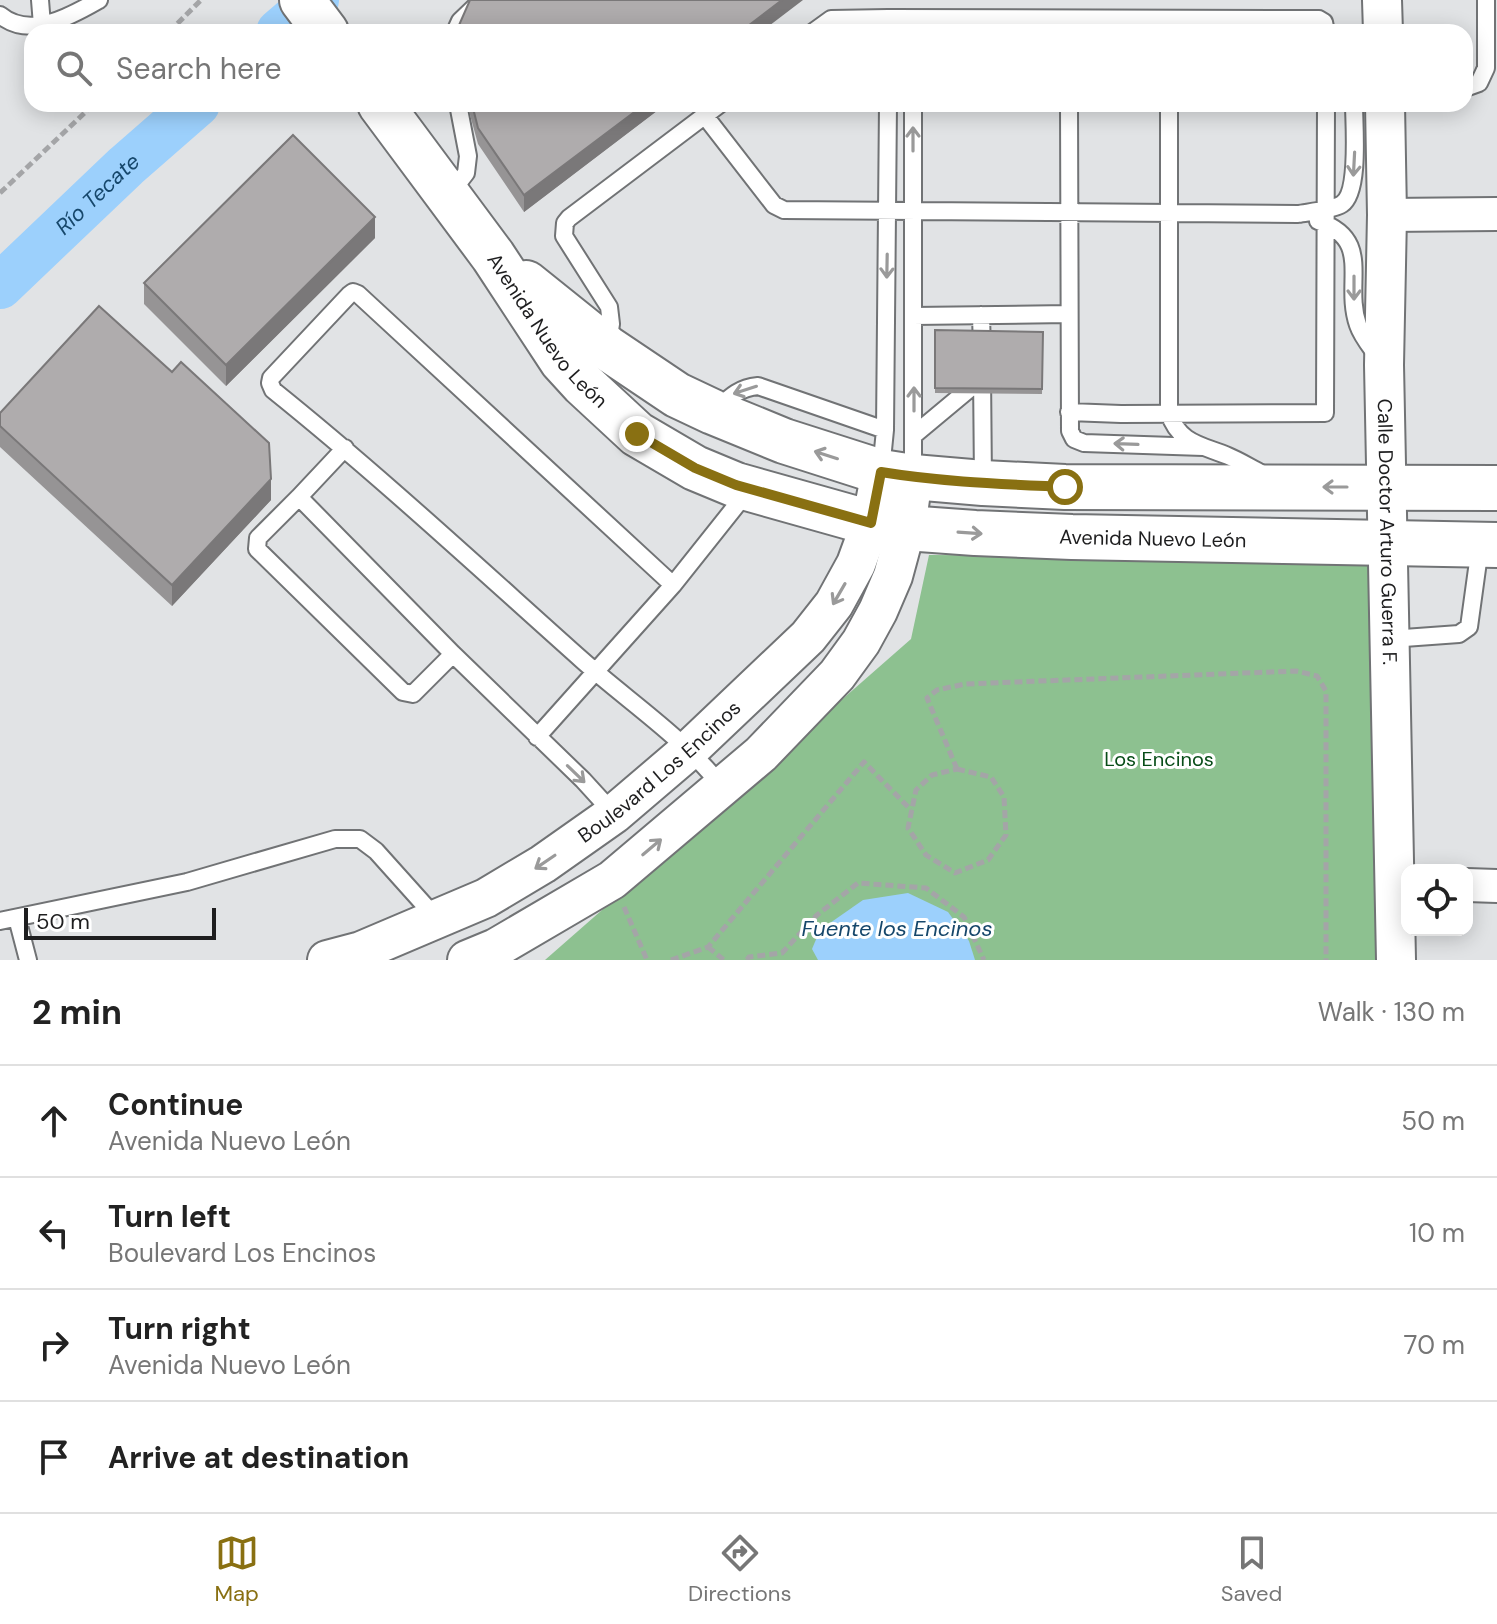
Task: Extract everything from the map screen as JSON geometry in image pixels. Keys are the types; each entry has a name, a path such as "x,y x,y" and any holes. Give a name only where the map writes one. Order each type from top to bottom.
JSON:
{"main road":[{"path":"302,0 320,24"},
{"name":"Avenida Nuevo León","path":"386,112 493,256 595,366 637,434 695,468 749,490 888,526 1072,537 1488,545"},
{"name":"Avenida Nuevo León","path":"595,366 677,395 784,441 898,454 983,483 1065,487 1497,488"}],"street":[{"name":"Calle Doctor Arturo Guerra F.","path":"1385,112 1384,365 1390,639 1401,884 1396,960"},
{"path":"1387,215 1497,214"},
{"name":"Boulevard Los Encinos","path":"467,960 496,948 612,880 761,754 837,675 861,642 893,576 888,526 898,454"},
{"name":"Boulevard Los Encinos","path":"327,960 361,951 486,898 543,864 614,814 689,750 808,637 834,604 856,564 888,526"},
{"path":"1473,885 1497,886"}],"lane":[{"path":"40,0 42,24"},
{"path":"45,24 76,13 99,0"},
{"path":"459,24 482,0"},
{"path":"1473,85 1479,83 1486,68 1486,0"},
{"path":"0,15 24,25"},
{"path":"824,24 831,19 878,24"},
{"path":"1194,24 1319,19 1324,24"},
{"path":"448,197 466,173 468,156 460,112"},
{"path":"595,366 611,324 609,307 564,236 565,223 710,112"},
{"path":"888,112 888,211 898,454"},
{"path":"898,454 913,316 913,112"},
{"path":"1069,112 1070,431 1074,439 1084,443 1203,447"},
{"path":"1169,112 1169,413 1174,427 1188,439 1289,487"},
{"path":"1069,412 1325,413 1326,112"},
{"path":"1325,216 1351,194 1354,112"},
{"path":"705,116 779,209 1325,216 1340,230 1351,247 1354,266 1352,290 1358,325 1384,365"},
{"path":"673,585 358,294 353,292 271,378 273,390 345,448 595,672 689,750 722,787"},
{"path":"913,316 1069,314"},
{"path":"981,315 983,483"},
{"path":"898,454 982,378"},
{"path":"713,412 735,391 758,386 783,394 898,454"},
{"path":"345,448 258,538 257,549 403,692 413,694 453,654"},
{"path":"537,737 673,585 749,490"},
{"path":"299,497 614,814"},
{"path":"1390,639 1459,634 1469,627 1488,545"},
{"path":"28,960 8,920 187,882 335,839 360,839 376,851 437,919"}],"path":[{"path":"177,24 201,0"},
{"path":"0,193 86,112"},
{"path":"957,769 927,698 937,690 965,684 1296,671 1317,676 1326,691 1326,960"},
{"path":"671,960 708,947 864,762 911,810"},
{"path":"957,769 991,777 1004,797 1006,835 988,860 955,873 926,855 908,828 911,810 916,790 932,775 957,769"},
{"path":"612,880 647,960"},
{"path":"747,960 749,957 782,953 817,915 858,883 926,888 964,917 984,960"},
{"path":"708,947 724,960"}],"green space":[{"name":"Los Encinos","path":"929,555 1379,557 1379,960 545,960 911,639"}],"water":[{"name":"Fuente los Encinos","path":"908,893 948,912 969,941 975,960 818,960 812,949 820,930 863,900"}],"building":[{"path":"470,0 782,0 750,24 460,24"},
{"path":"474,112 634,112 524,195 478,128"},
{"path":"293,135 375,217 226,365 144,283"},
{"path":"99,306 172,372 181,362 269,443 271,479 172,585 0,426 0,413"},
{"path":"935,330 1043,332 1042,389 935,388"}],"waterway":[{"name":"Río Tecate","path":"288,24 316,0"},
{"name":"Río Tecate","path":"0,286 126,166 188,112"}],"route":[{"path":"637,434 695,468 749,490 871,523 881,472 983,483 1065,487"}]}
